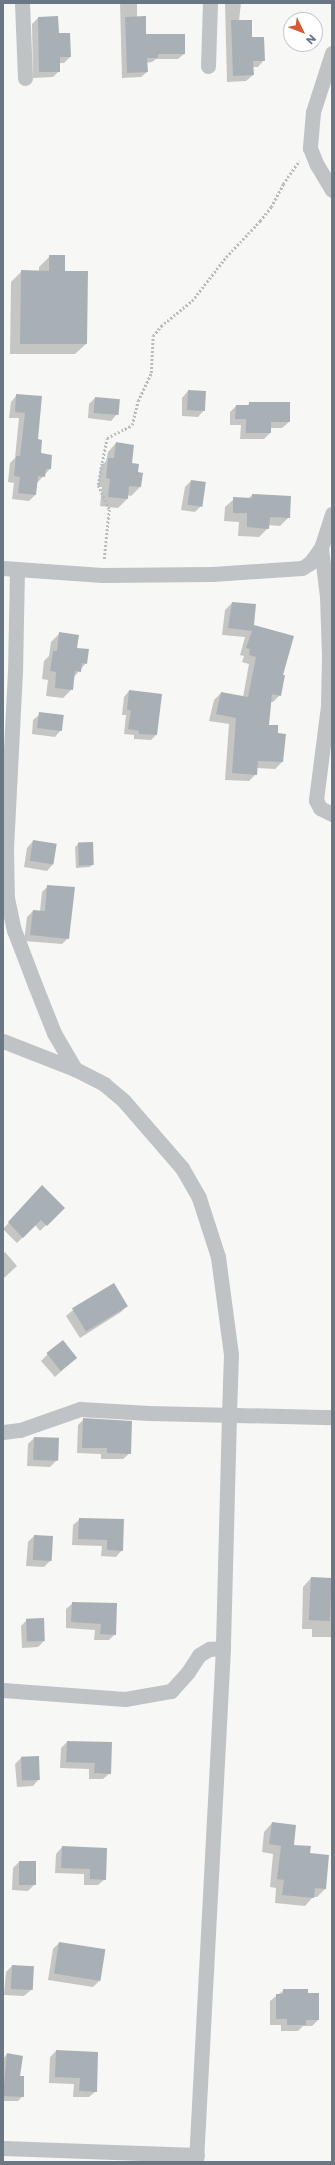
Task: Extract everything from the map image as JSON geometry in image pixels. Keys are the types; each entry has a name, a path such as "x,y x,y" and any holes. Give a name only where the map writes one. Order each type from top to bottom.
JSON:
{"street":[{"path":"22,3 25,78"},
{"path":"208,66 210,3"},
{"path":"332,53 313,112 310,148 316,165 332,190"},
{"path":"75,1069 54,1033 35,985 14,930 8,898 6,848 15,672 10,568 102,575 213,574 286,571 302,568 310,563 320,548 332,514"},
{"path":"320,548 327,596 329,657 328,706 316,800 320,808 332,814"},
{"path":"3,1041 75,1069 104,1084 124,1101 182,1168 199,1198 218,1257 230,1354 223,1648 197,2158 3,2148"},
{"path":"3,1432 20,1430 80,1409 229,1415 332,1417"},
{"path":"3,1690 125,1699 172,1691 188,1672 199,1655 209,1649 223,1648"}],"path":[{"path":"102,575 109,510 98,485 107,438 132,425 138,401 151,373 153,336 160,326 192,301 226,257 260,221 271,207 296,165 310,148"}],"building":[{"path":"58,16 59,33 70,33 71,57 60,57 60,72 39,72 38,17"},
{"path":"146,16 146,34 185,34 185,54 158,54 158,58 147,58 148,72 127,73 125,17"},
{"path":"231,20 252,20 252,37 264,37 265,61 253,61 254,75 233,76"},
{"path":"49,255 65,255 65,271 88,271 87,344 20,344 21,270 49,271"},
{"path":"188,390 206,391 205,411 187,410"},
{"path":"16,394 42,396 38,439 42,440 41,453 52,455 51,469 46,469 45,477 38,476 36,495 18,493 20,477 14,476 16,456 20,456 25,413 15,412"},
{"path":"95,397 120,399 119,415 94,413"},
{"path":"249,402 290,402 290,422 271,422 271,433 246,433 246,419 235,419 236,405 249,405"},
{"path":"116,442 134,445 132,463 139,464 138,472 143,473 141,487 129,486 128,499 108,497 110,479 106,478 108,458 114,458"},
{"path":"191,480 206,482 202,507 188,505"},
{"path":"252,494 291,496 290,518 270,517 269,529 247,527 247,513 233,513 233,497 252,498"},
{"path":"232,602 256,604 254,625 294,636 283,675 285,675 281,696 272,694 269,725 278,725 278,733 286,734 283,762 258,761 257,775 232,773 236,718 216,714 221,692 248,697 256,657 249,655 250,649 246,648 252,631 228,628"},
{"path":"59,632 79,635 77,648 89,649 87,664 82,663 81,672 75,671 73,690 55,688 56,672 50,671 53,651 57,651"},
{"path":"129,690 162,694 157,735 139,734 139,731 128,729 131,710 127,710"},
{"path":"39,712 64,715 62,731 37,728"},
{"path":"33,840 57,844 53,864 30,861"},
{"path":"93,842 94,865 79,866 78,843"},
{"path":"47,885 75,887 69,939 30,935 33,910 45,911"},
{"path":"42,1185 65,1208 47,1226 41,1220 23,1238 8,1222"},
{"path":"114,1283 128,1306 86,1331 72,1308"},
{"path":"63,1340 77,1358 61,1371 46,1353"},
{"path":"83,1418 132,1421 131,1454 107,1453 107,1448 82,1448"},
{"path":"34,1437 59,1438 58,1461 33,1460"},
{"path":"79,1518 124,1519 123,1551 107,1550 107,1540 78,1539"},
{"path":"34,1535 53,1536 52,1561 33,1560"},
{"path":"311,1577 332,1578 330,1621 309,1620"},
{"path":"72,1602 117,1603 116,1635 100,1634 101,1624 71,1622"},
{"path":"44,1618 45,1641 27,1642 26,1619"},
{"path":"67,1741 112,1742 111,1774 94,1773 95,1763 66,1762"},
{"path":"39,1756 40,1780 22,1781 21,1757"},
{"path":"272,1822 296,1825 294,1845 311,1846 310,1853 329,1855 326,1889 315,1888 314,1898 282,1895 284,1880 277,1879 281,1846 269,1844"},
{"path":"62,1846 107,1848 106,1880 90,1879 90,1869 61,1868"},
{"path":"19,1861 36,1861 36,1885 19,1885"},
{"path":"59,1942 105,1949 100,1981 54,1974"},
{"path":"12,1965 34,1966 33,1990 11,1989"},
{"path":"283,1989 308,1989 308,1993 319,1993 319,2020 306,2020 306,2025 287,2025 287,2019 276,2019 276,1994 283,1994"},
{"path":"56,2050 98,2052 97,2092 79,2091 80,2078 55,2077"},
{"path":"7,2053 23,2056 20,2076 24,2076 24,2097 3,2096"}]}
